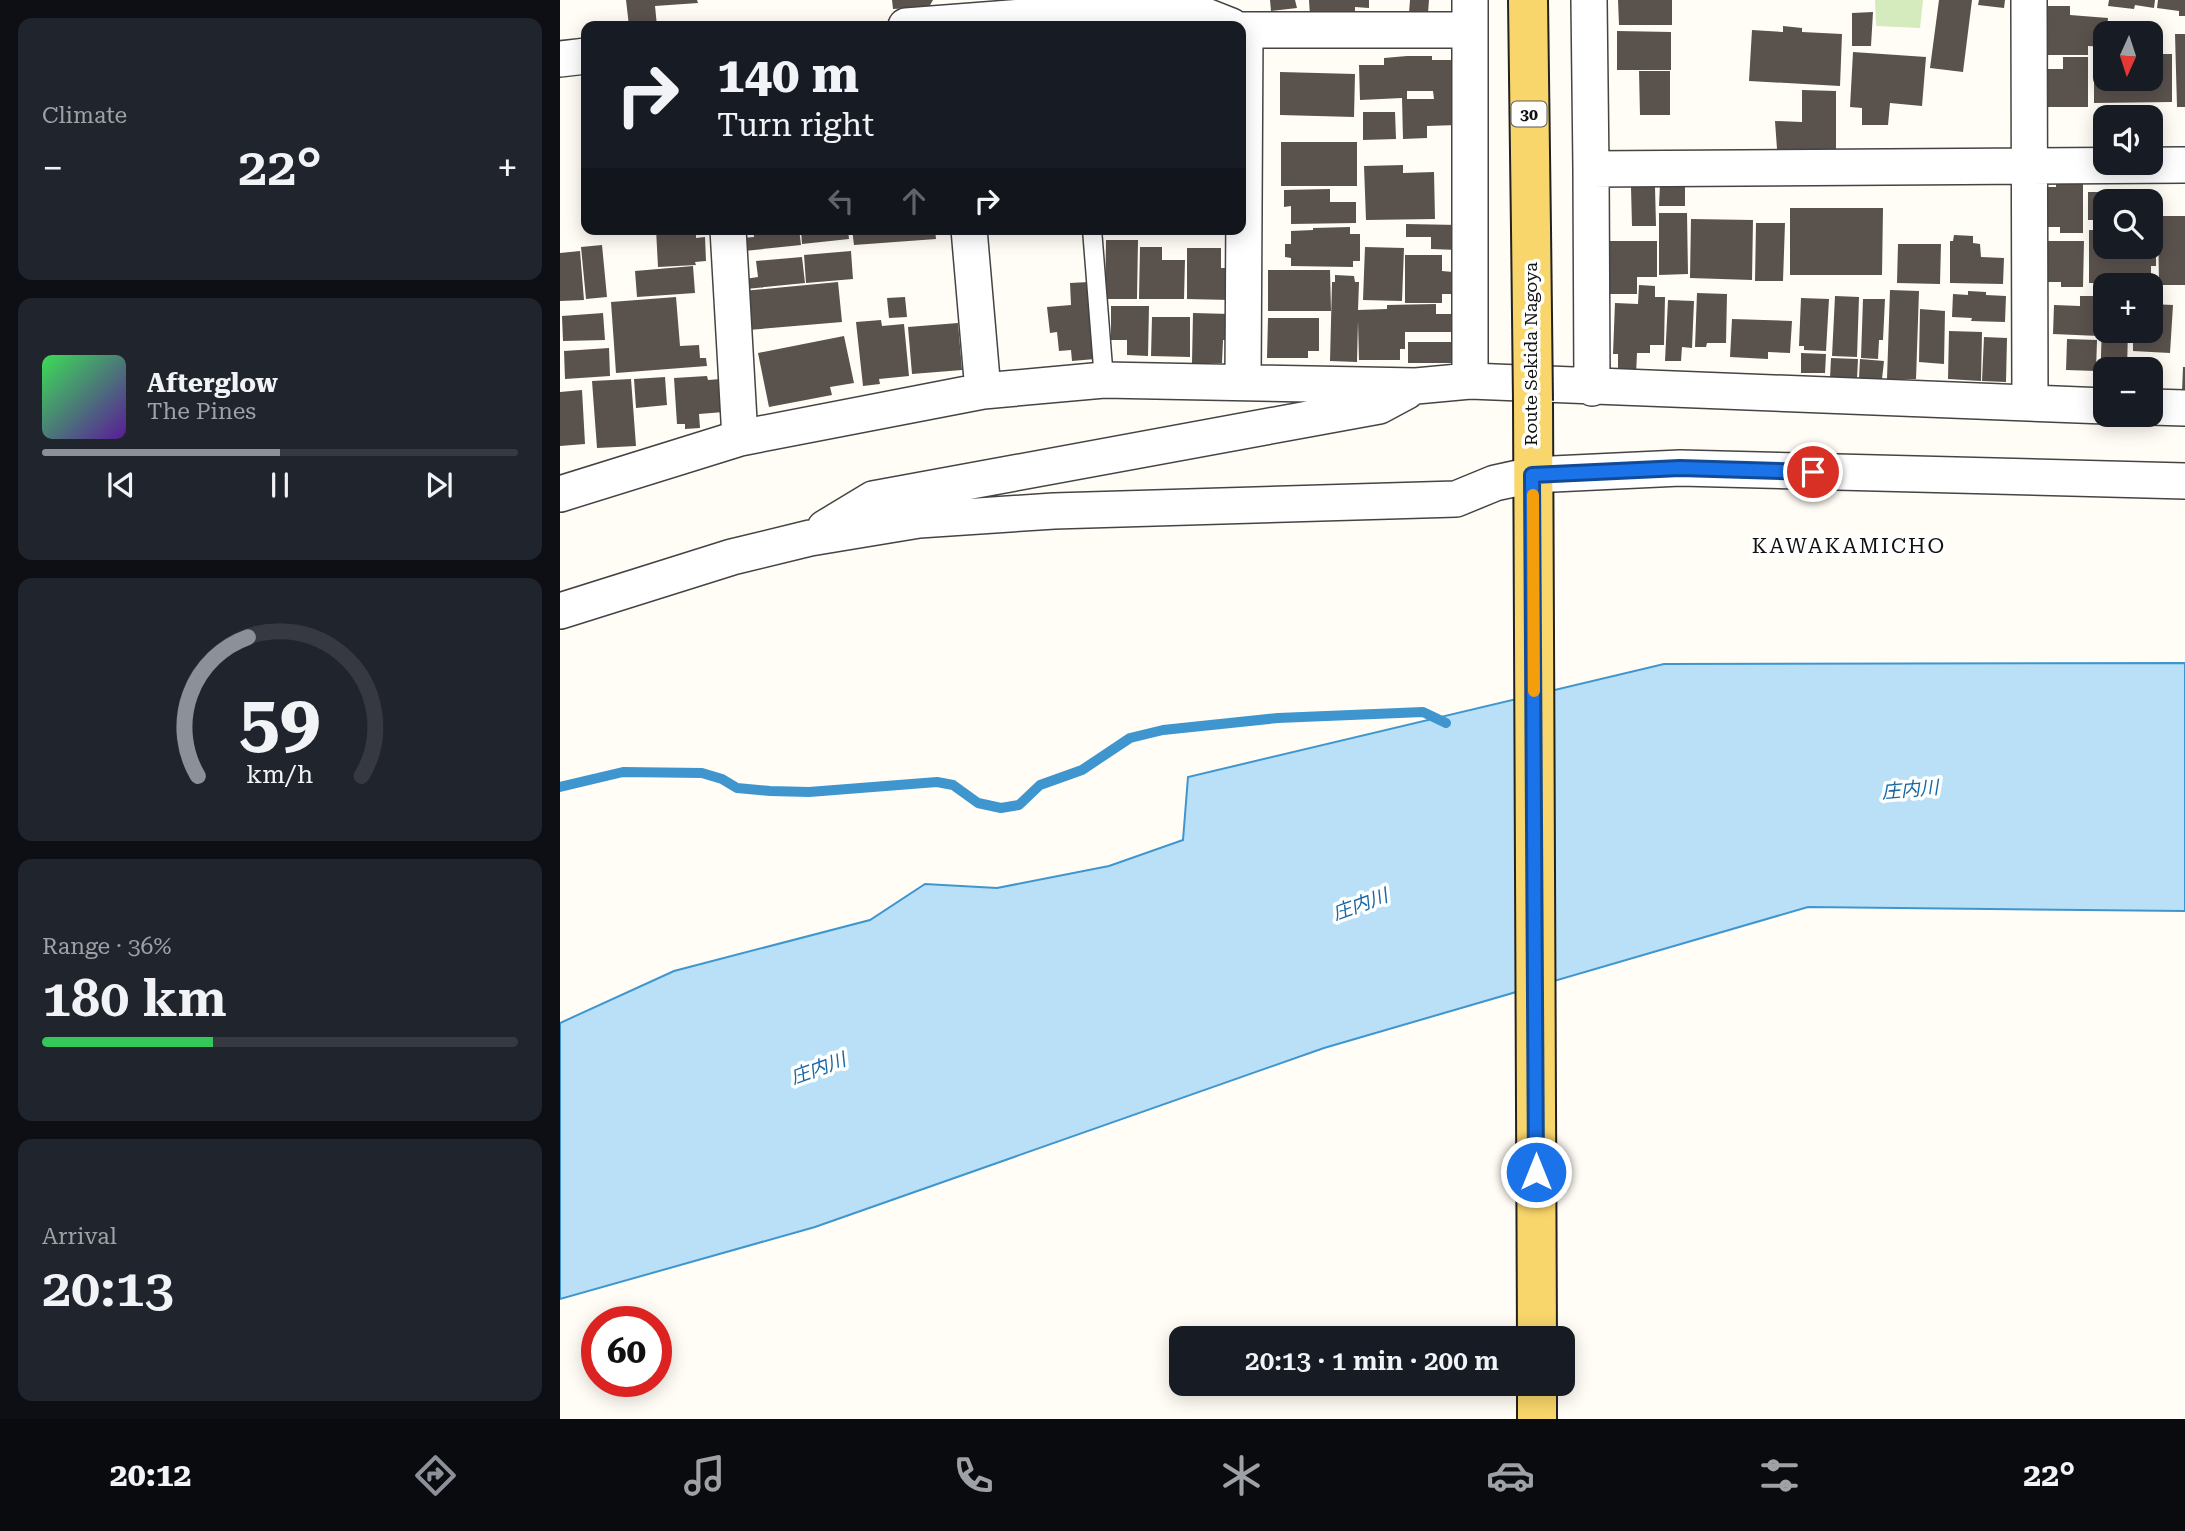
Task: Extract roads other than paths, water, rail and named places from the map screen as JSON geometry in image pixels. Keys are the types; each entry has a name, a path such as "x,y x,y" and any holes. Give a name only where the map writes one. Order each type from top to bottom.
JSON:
{"main road":[{"name":"Route Sekida Nagoya","path":"1528,0 1534,536 1537,1326"},
{"path":"1537,1396 1537,1419"}],"street":[{"path":"1589,0 1592,388"},
{"path":"2029,0 2030,403"},
{"path":"928,21 952,16 1072,13 1178,5 1219,21"},
{"path":"1246,29 1470,15 1471,381"},
{"path":"560,59 581,57"},
{"path":"1591,169 2185,166"},
{"path":"728,235 740,438"},
{"path":"970,235 983,391"},
{"path":"1241,235 1243,382"},
{"path":"560,494 740,438 983,391 1104,380 1416,386 1471,381 1592,388 2093,406"},
{"path":"810,538 873,499 1379,407 1416,386"},
{"path":"2163,407 2185,408"},
{"path":"560,611 732,558 810,538 919,520 1054,511 1456,499 1495,483 1532,475 1680,468 2185,481"}],"lane":[{"path":"1092,235 1104,380"}],"water":[{"name":"庄内川","path":"2185,663 2185,911 1808,907 1324,1048 815,1227 560,1299 560,1023 674,971 870,920 925,884 997,888 1109,866 1183,840 1188,777 1664,664"}],"waterway":[{"path":"560,787 623,772 702,773 722,779 737,788 770,791 809,792 937,782 953,785 978,803 1001,808 1019,805 1040,785 1082,770 1130,738 1163,730 1278,718 1423,712 1446,723"}],"district":[{"name":"KAWAKAMICHO","path":"1849,546"}]}
